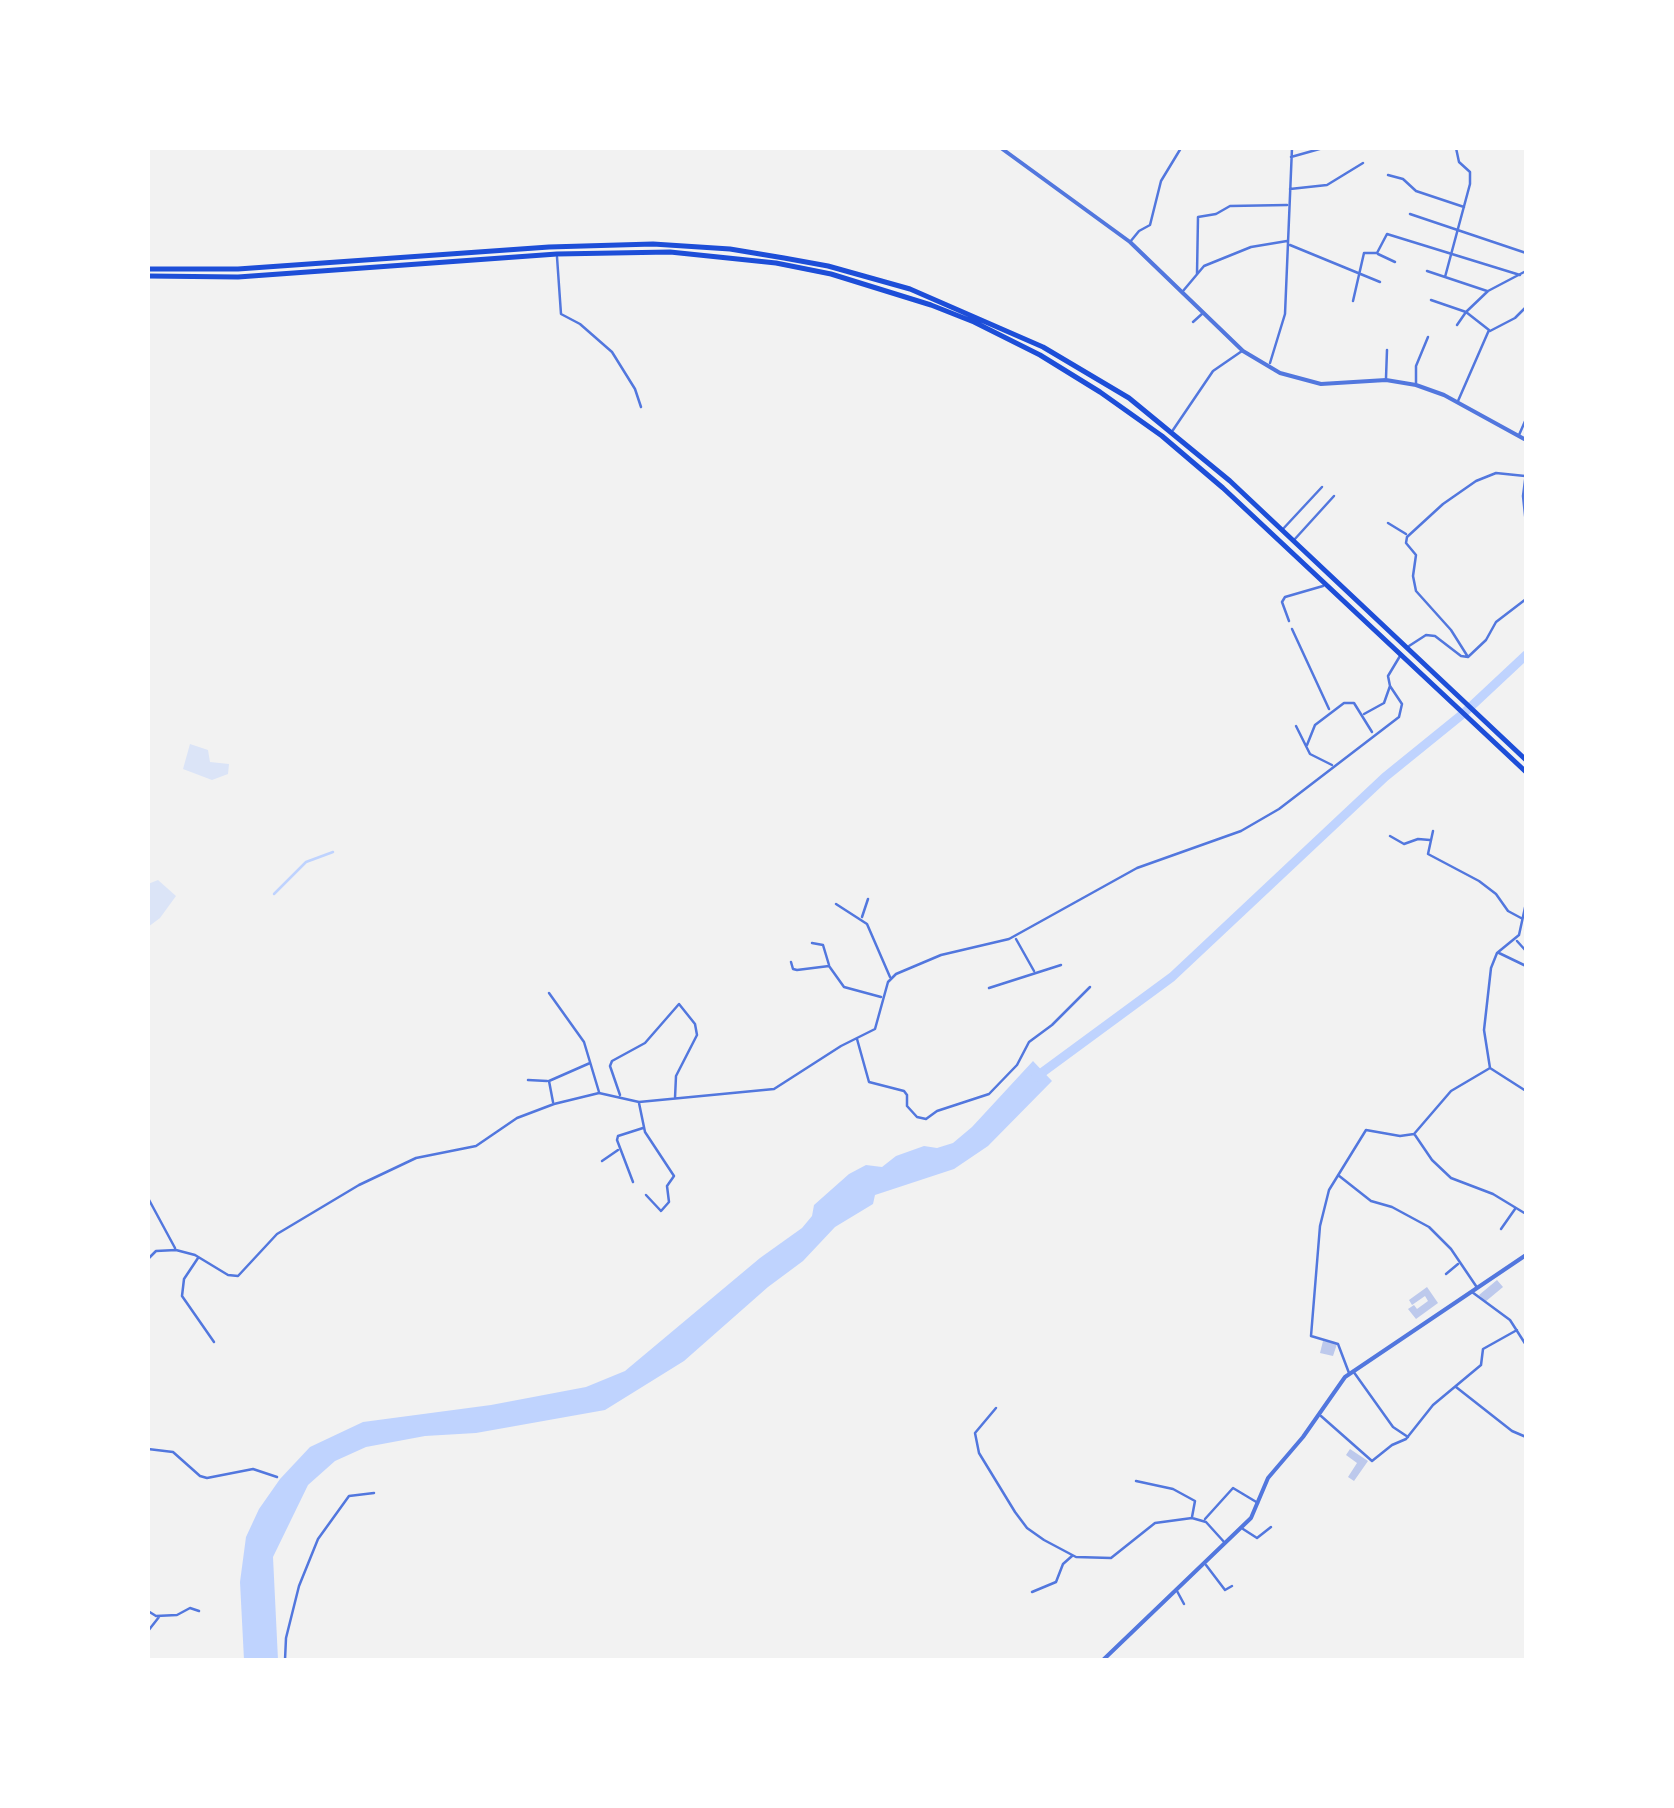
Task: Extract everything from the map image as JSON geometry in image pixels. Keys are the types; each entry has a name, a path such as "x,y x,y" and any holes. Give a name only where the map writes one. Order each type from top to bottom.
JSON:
{"highway":[{"path":"148,273 238,276 604,244 678,245 745,251 910,289 1043,346 1088,371 1172,432 1230,481 1526,760"},
{"path":"494,255 638,251 723,256 831,274 916,300 1008,338 1076,376 1162,436 1223,488 1526,772"},
{"path":"1223,488 1230,481"}],"street":[{"path":"1002,148 1130,242 1243,351 1268,366 1294,378 1321,384 1386,380 1416,384 1526,440"},
{"path":"1130,242 1150,225 1159,187 1181,148"},
{"path":"1237,148 1256,148"},
{"path":"1268,366 1285,314 1292,148"},
{"path":"1291,157 1323,148"},
{"path":"1445,277 1470,174 1459,162 1456,148"},
{"path":"1288,189 1327,185 1363,163"},
{"path":"1388,175 1403,179 1416,190 1465,207"},
{"path":"1196,274 1200,247 1198,217 1216,214 1230,206 1288,205"},
{"path":"1410,214 1526,253"},
{"path":"1377,253 1387,234 1520,274"},
{"path":"1183,291 1204,266 1252,248 1288,243 1380,282"},
{"path":"1353,300 1364,252 1377,253 1395,262"},
{"path":"557,254 562,316 580,324 612,352 635,389 641,407"},
{"path":"1427,271 1488,291"},
{"path":"1457,325 1488,291 1526,272"},
{"path":"1431,300 1466,312 1488,327 1489,332"},
{"path":"1457,402 1489,332 1526,307"},
{"path":"1193,322 1204,312"},
{"path":"1416,384 1416,366 1428,337"},
{"path":"1386,380 1387,350"},
{"path":"1172,432 1213,371 1243,351"},
{"path":"1518,436 1526,419"},
{"path":"1468,658 1452,630 1416,591 1416,555 1406,543 1408,535 1476,480 1496,474 1526,474 1522,496 1526,524"},
{"path":"1282,531 1322,487"},
{"path":"1294,541 1334,496"},
{"path":"1388,523 1408,535"},
{"path":"1289,622 1284,597 1325,585"},
{"path":"1468,658 1486,640 1496,622 1526,599"},
{"path":"1292,629 1330,711"},
{"path":"1408,647 1426,636 1435,636 1468,658"},
{"path":"1363,715 1381,706 1390,686 1390,670 1401,655"},
{"path":"148,1259 156,1251 176,1250 198,1257 228,1276 238,1276 277,1234 359,1184 416,1158 476,1146 517,1118 554,1104 599,1093 639,1102 774,1089 877,1026 882,997 891,978 927,960 1014,936 1138,868 1260,822 1395,720 1402,712 1400,700 1390,686"},
{"path":"1306,745 1314,725 1330,711 1350,702 1373,734"},
{"path":"1296,726 1314,756 1333,766"},
{"path":"1433,831 1429,855 1479,881 1496,894 1508,911 1522,919"},
{"path":"1390,836 1404,844 1418,838 1430,840"},
{"path":"861,919 868,898"},
{"path":"1526,903 1516,939 1498,953 1491,968 1484,1015 1485,1051 1490,1068 1526,1091"},
{"path":"836,904 861,919 873,934 891,978"},
{"path":"1014,936 1034,972"},
{"path":"1516,939 1526,951"},
{"path":"812,942 824,946 830,966 844,987 882,997"},
{"path":"1498,953 1526,966"},
{"path":"791,962 797,970 830,966"},
{"path":"989,988 1061,965"},
{"path":"857,1038 868,1082 904,1091 907,1106 917,1117 926,1119 940,1110 990,1094 1016,1066 1029,1042 1090,987"},
{"path":"549,993 577,1029 592,1062 599,1093"},
{"path":"620,1096 610,1066 612,1061 645,1043 679,1004 695,1024 697,1035 676,1076 675,1098"},
{"path":"528,1080 549,1081 592,1062"},
{"path":"1408,1437 1388,1422 1351,1372 1338,1344 1311,1336 1320,1226 1328,1190 1366,1130 1400,1136 1414,1134 1451,1091 1490,1068"},
{"path":"549,1081 554,1104"},
{"path":"639,1102 646,1134 674,1174 667,1186 670,1202 662,1211 646,1195"},
{"path":"634,1182 619,1149 618,1136 644,1127"},
{"path":"1414,1134 1451,1178 1526,1214"},
{"path":"602,1161 619,1149"},
{"path":"1337,1174 1371,1201 1386,1204 1425,1224 1451,1249 1477,1287"},
{"path":"148,1198 176,1250"},
{"path":"1501,1229 1516,1208"},
{"path":"1103,1660 1242,1528 1258,1504 1268,1478 1351,1372 1526,1256"},
{"path":"198,1257 184,1279 182,1296 214,1342"},
{"path":"1446,1274 1459,1263"},
{"path":"1471,1291 1505,1315 1524,1336 1526,1345"},
{"path":"1320,1415 1369,1460 1408,1437 1433,1404 1483,1363 1483,1350 1517,1330"},
{"path":"1454,1386 1512,1432 1526,1437"},
{"path":"996,1408 975,1433 981,1457 1027,1528 1072,1556 1115,1557 1155,1523 1192,1518 1204,1520 1226,1544"},
{"path":"148,1450 173,1452 206,1478 252,1469 277,1477"},
{"path":"1136,1481 1173,1489 1194,1500 1192,1518"},
{"path":"1204,1520 1234,1488 1258,1504"},
{"path":"286,1660 287,1634 299,1586 318,1539 348,1496 374,1494"},
{"path":"1242,1528 1257,1538 1271,1528"},
{"path":"1032,1592 1056,1582 1063,1564 1072,1556"},
{"path":"1205,1564 1225,1590 1232,1586"},
{"path":"1176,1590 1184,1604"},
{"path":"148,1611 156,1616 177,1615 190,1608 198,1610"},
{"path":"148,1631 160,1614"}],"shaded area":[{"path":"190,744 208,750 210,762 229,764 228,774 212,780 183,769"},
{"path":"158,880 176,896 148,927 148,884"}],"water":[{"path":"1033,1061 1052,1081 988,1146 954,1169 875,1195 873,1204 835,1227 803,1261 684,1361 605,1410 366,1447 335,1461 308,1485 273,1557 278,1660 244,1660 240,1582 246,1537 280,1479 310,1447 363,1422 491,1405 586,1387 625,1371 760,1258 802,1228 812,1216 814,1205 849,1174 866,1165 882,1167 896,1156 924,1146 937,1148 953,1143"}],"building":[{"path":"1497,1280 1503,1287 1485,1302 1479,1295"},
{"path":"1427,1287 1438,1303 1416,1319 1408,1309 1414,1305 1417,1309 1428,1301 1425,1296 1412,1305 1409,1300"},
{"path":"1323,1341 1337,1344 1333,1356 1320,1353"},
{"path":"1350,1449 1368,1461 1354,1481 1348,1477 1357,1463 1346,1455"}],"waterway":[{"path":"1036,1077 1172,977 1385,777 1464,713 1526,655"},
{"path":"274,894 306,862 333,852"}]}
